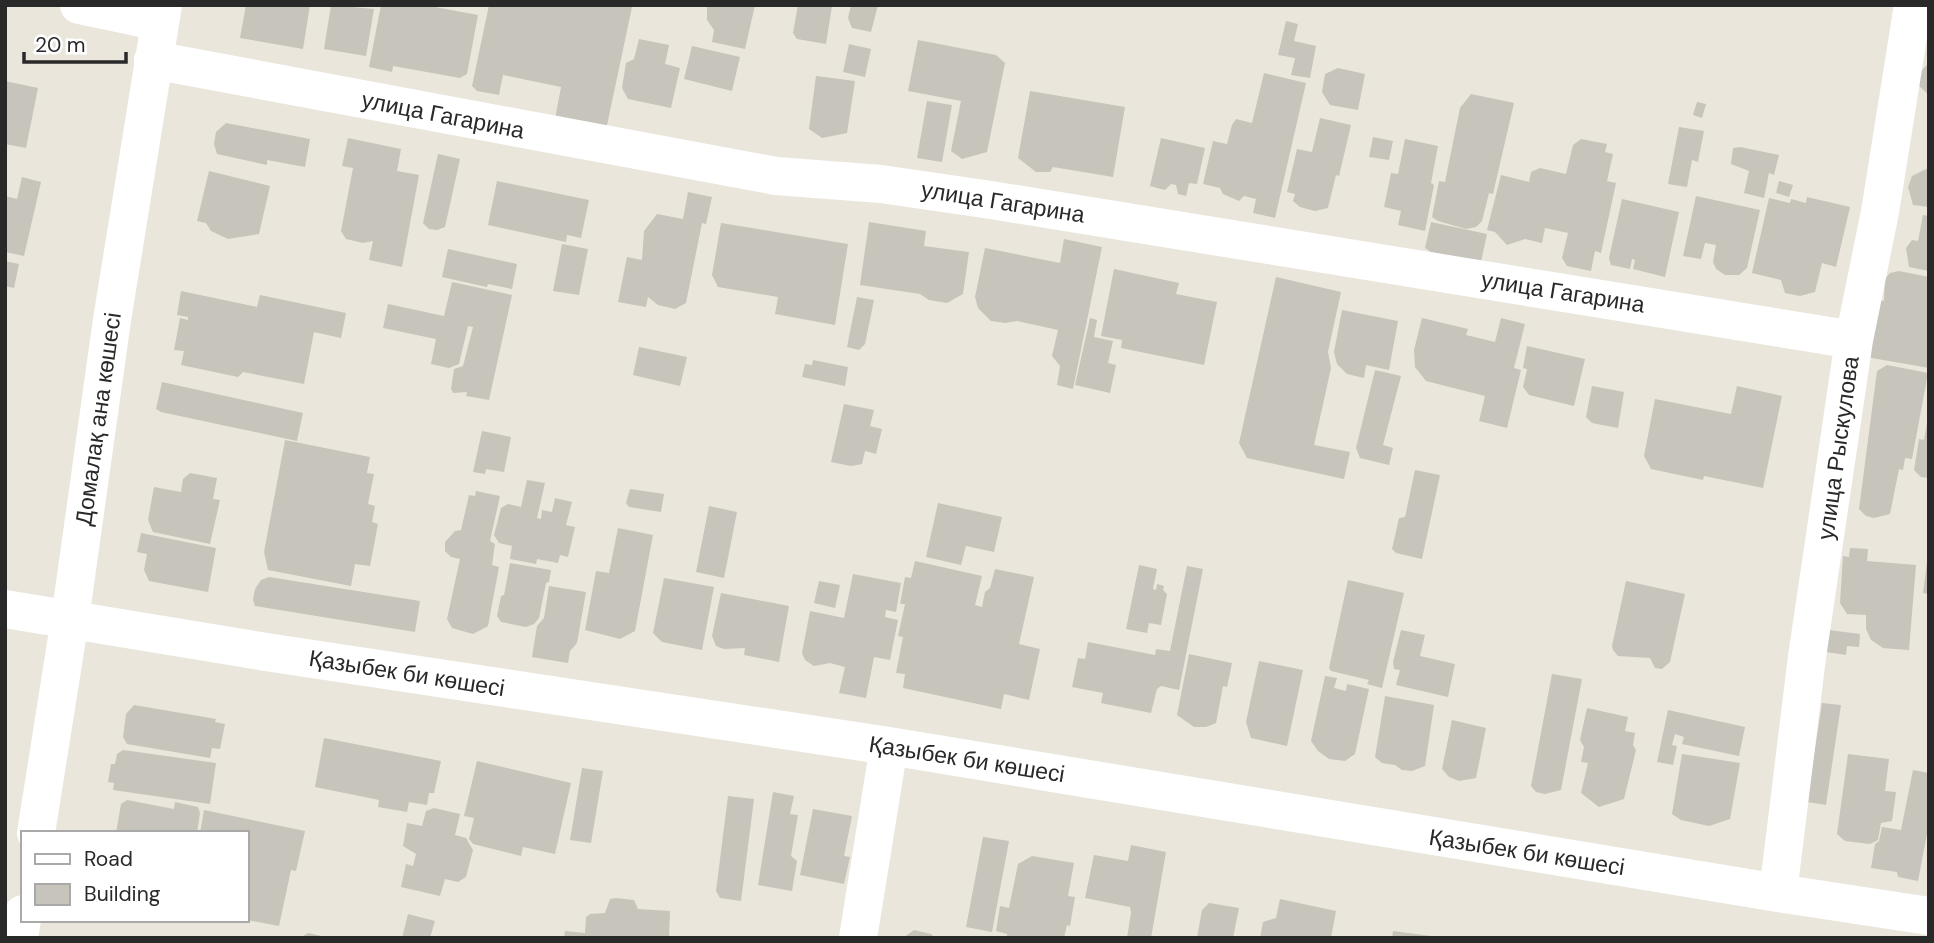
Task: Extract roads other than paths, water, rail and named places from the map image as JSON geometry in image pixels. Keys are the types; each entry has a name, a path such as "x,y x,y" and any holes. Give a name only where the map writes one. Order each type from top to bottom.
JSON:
{"street":[{"path":"79,5 162,14"},
{"name":"улица Рыскулова","path":"1777,893 1807,657 1854,340 1881,212 1913,5"},
{"name":"Домалақ ана көшесі","path":"36,831 70,619 112,320 162,14"},
{"name":"улица Гагарина","path":"153,60 776,176 881,184 936,192 1854,340"},
{"name":"Қазыбек би көшесі","path":"5,608 280,654 889,746 1929,916"},
{"path":"859,938 889,746"}]}
